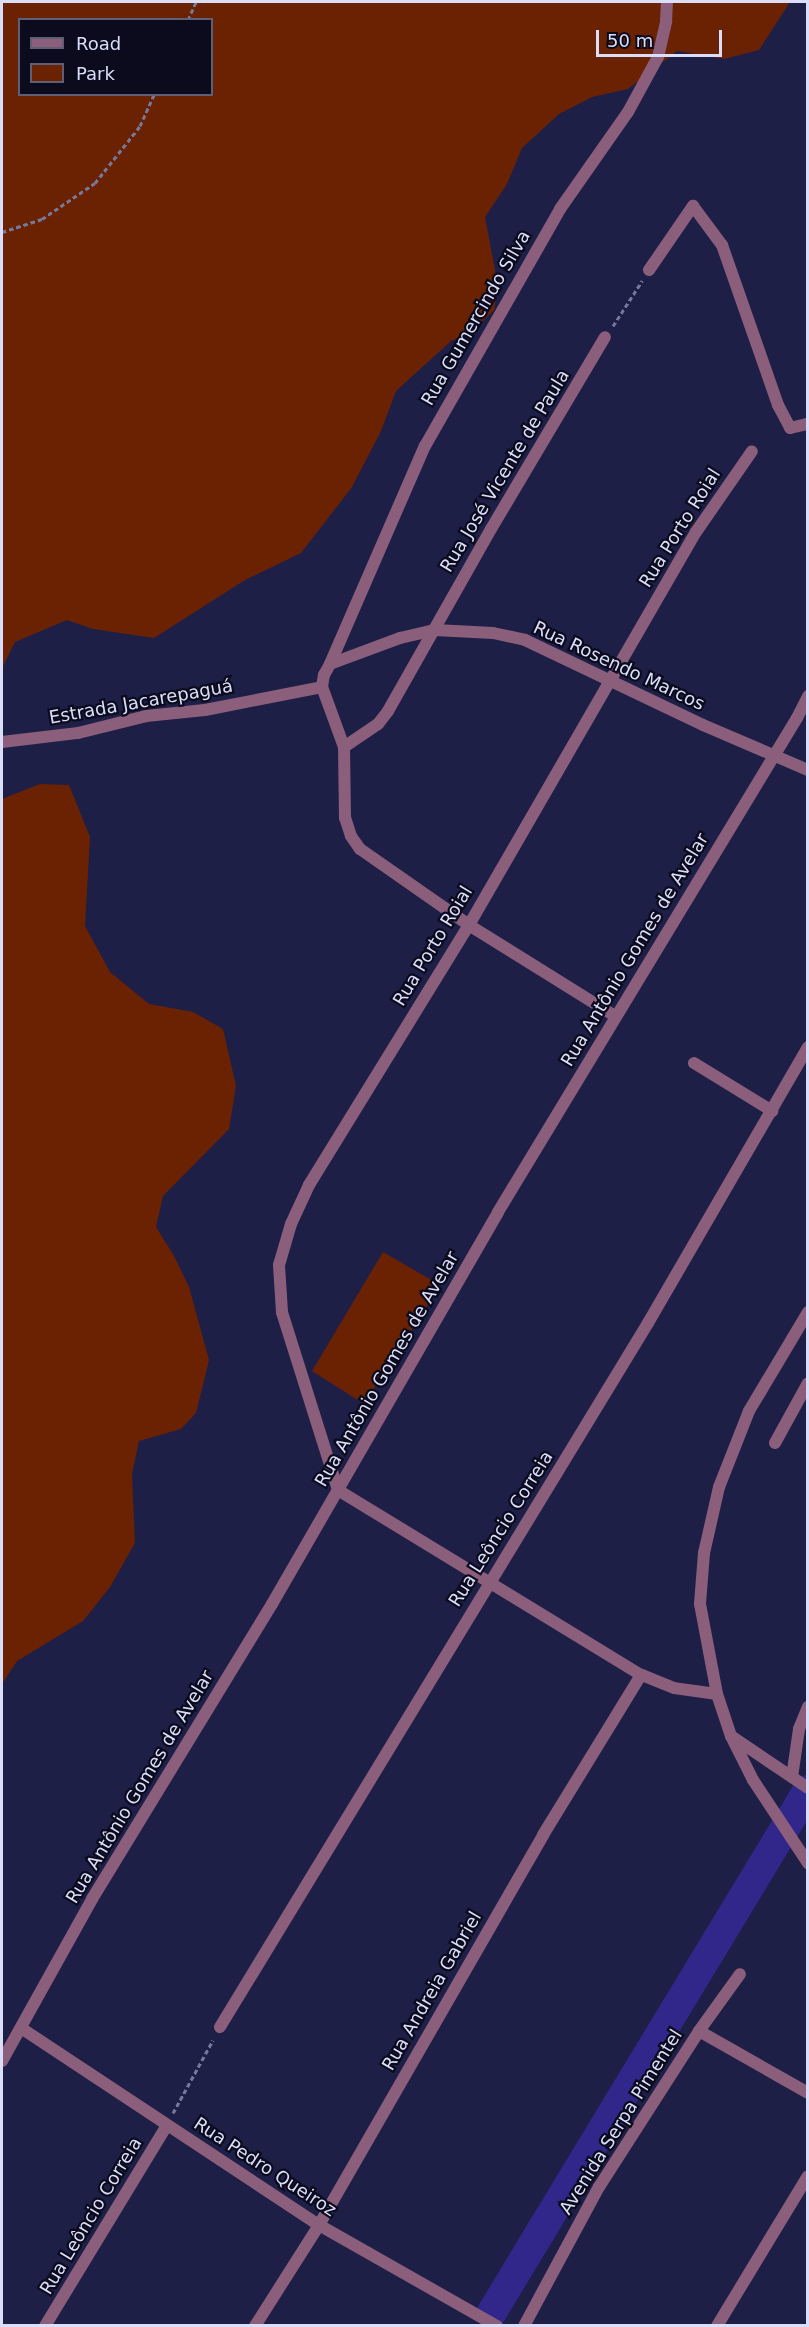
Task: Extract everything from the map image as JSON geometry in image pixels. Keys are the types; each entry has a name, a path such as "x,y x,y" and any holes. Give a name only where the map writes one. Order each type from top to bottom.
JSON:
{"street":[{"name":"Rua Gumercindo Silva","path":"330,664 425,446 560,209 627,112 658,57 668,2"},
{"path":"650,270 693,206 722,245 766,374 790,428 807,424"},
{"name":"Rua José Vicente de Paula","path":"345,747 378,724 435,630 490,529 605,338"},
{"name":"Rua Porto Roial","path":"338,1490 282,1312 279,1265 291,1224 309,1185 469,925 696,532 752,452"},
{"name":"Rua Rosendo Marcos","path":"330,664 400,638 435,630 462,629 525,640 774,757 807,770"},
{"path":"330,664 321,687 345,747 345,818 351,836 360,849 469,925 615,1016"},
{"name":"Estrada Jacarepaguá","path":"2,742 78,733 146,716 205,710 321,687"},
{"name":"Rua Antônio Gomes de Avelar","path":"2,2061 92,1899 338,1490 498,1212 615,1016 774,757 807,696"},
{"name":"Rua Leôncio Correia","path":"220,2027 489,1581 648,1323 807,1047"},
{"path":"694,1063 772,1111"},
{"path":"804,1858 767,1802 731,1736 717,1694 700,1604 704,1553 719,1487 749,1411 807,1312"},
{"path":"775,1443 807,1383"},
{"path":"338,1490 641,1675 674,1688 717,1694"},
{"name":"Rua Andreia Gabriel","path":"255,2325 319,2225 537,1845 641,1675"},
{"path":"793,1778 799,1729 807,1707"},
{"path":"731,1736 807,1788"},
{"name":"Avenida Serpa Pimentel","path":"524,2325 599,2187 699,2031 740,1974"},
{"name":"Rua Pedro Queiroz","path":"21,2028 319,2225 497,2325"},
{"path":"699,2031 807,2093"},
{"name":"Rua Leôncio Correia","path":"45,2325 167,2125"},
{"path":"717,2325 807,2176"}],"path":[{"path":"189,18 196,2"},
{"path":"2,232 42,219 95,183 140,126 153,96"},
{"path":"605,338 650,270"},
{"path":"167,2125 220,2027"}],"green space":[{"path":"2,2 790,2 759,50 724,59 677,51 628,89 592,97 559,114 522,148 507,184 485,217 498,286 494,310 472,332 451,341 396,391 381,431 352,487 301,553 245,580 154,638 93,629 67,620 15,642 2,668"},
{"path":"40,784 69,785 90,837 85,926 110,972 149,1004 193,1012 223,1029 236,1086 229,1129 163,1196 156,1227 189,1287 209,1360 196,1413 181,1429 139,1441 132,1474 135,1543 110,1587 83,1621 17,1661 2,1684 2,799"},
{"path":"383,1252 440,1285 364,1404 312,1371"}],"waterway":[{"path":"492,2312 808,1790"}]}
